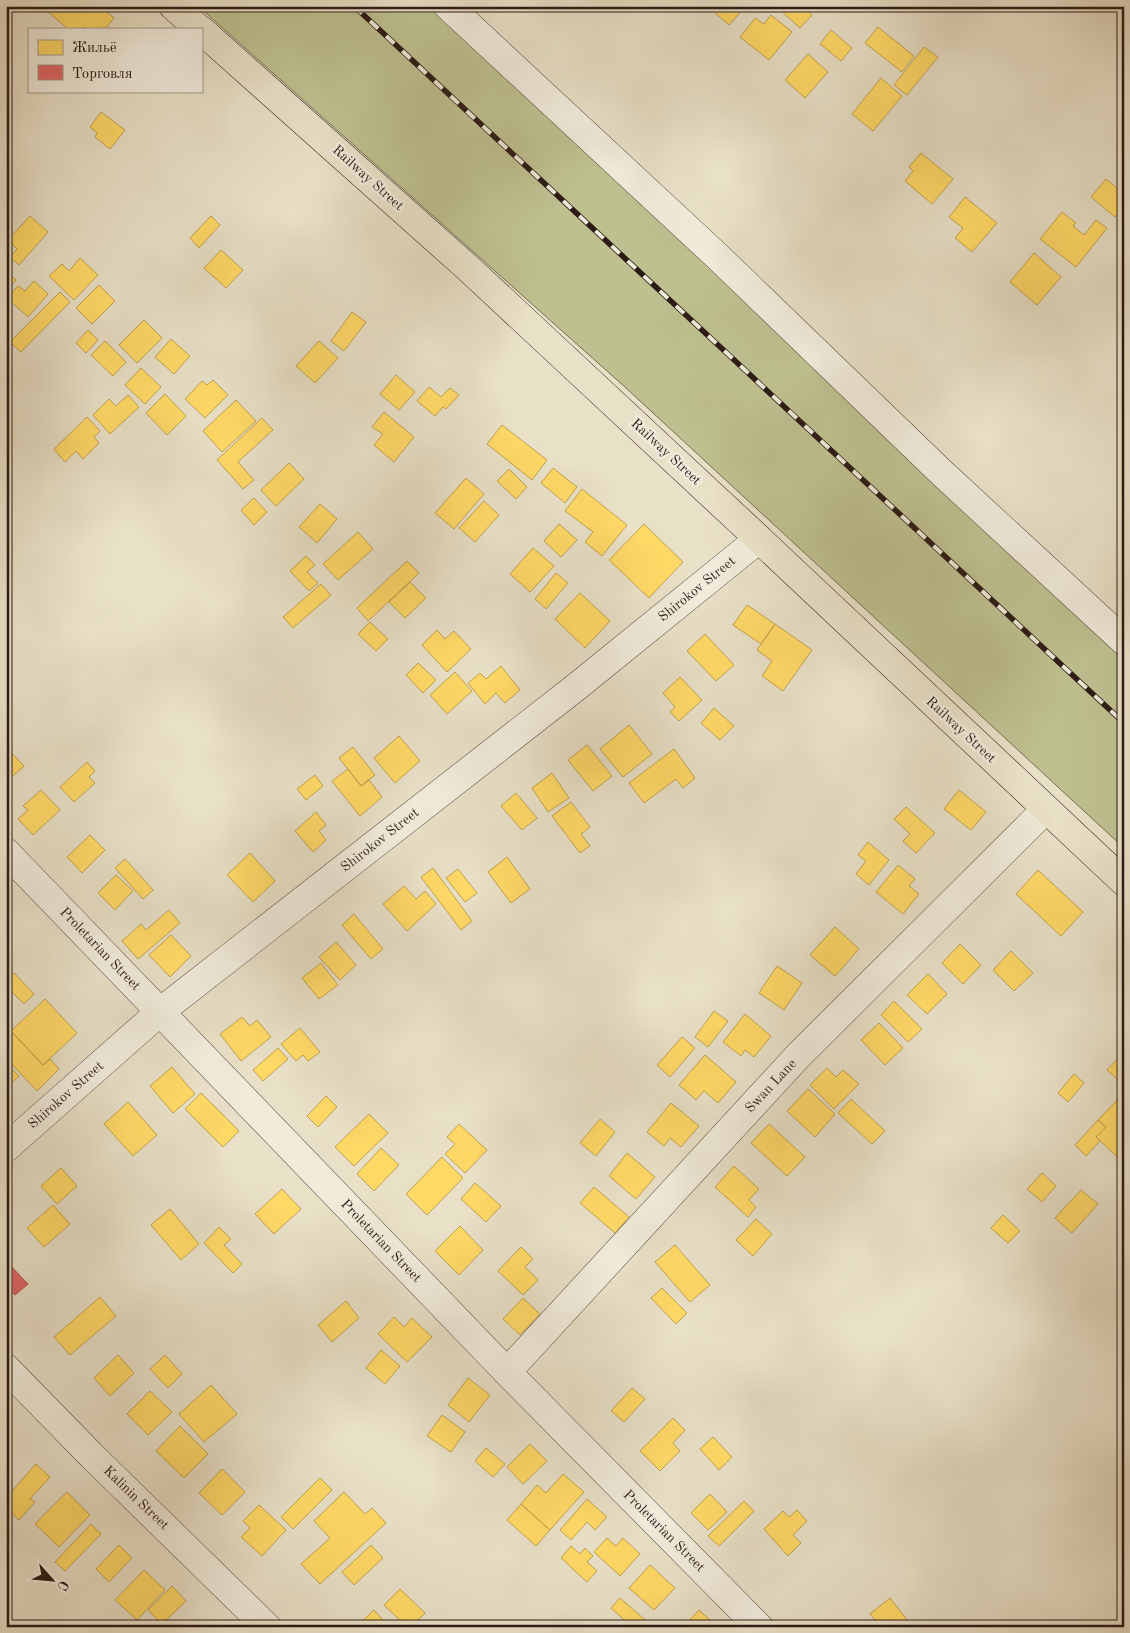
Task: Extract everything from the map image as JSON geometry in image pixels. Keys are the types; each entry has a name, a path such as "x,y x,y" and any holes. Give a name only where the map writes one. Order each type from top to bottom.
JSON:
{"main road":[{"name":"Railway Street","path":"174,6 198,28"},
{"name":"Railway Street","path":"202,32 468,268 1124,882"}],"street":[{"path":"448,6 716,255 942,473 1124,640"},
{"name":"Shirokov Street","path":"6,1148 161,1011 575,688 759,539"},
{"name":"Swan Lane","path":"507,1372 798,1056 1045,810"},
{"name":"Proletarian Street","path":"6,852 507,1372 759,1627"},
{"name":"Kalinin Street","path":"6,1368 92,1456 267,1627"}],"green space":[{"path":"198,6 448,6 1124,641 1124,848 626,388"}],"building: Жильё":[{"path":"41,6 99,6 114,18 106,28 67,28"},
{"path":"707,6 746,6 729,25"},
{"path":"780,6 803,6 812,15 800,28 778,8"},
{"path":"771,15 792,32 769,60 740,37 755,18 764,24"},
{"path":"878,27 914,56 902,72 865,43"},
{"path":"831,30 852,48 841,61 820,44"},
{"path":"924,47 938,57 907,95 894,85"},
{"path":"808,54 828,72 805,98 785,80"},
{"path":"881,78 902,96 873,131 852,114"},
{"path":"101,112 125,130 110,149 95,137 97,133 90,127"},
{"path":"921,153 953,179 932,204 905,181 913,171 909,167"},
{"path":"1106,179 1122,192 1119,196 1124,200 1124,207 1115,217 1091,197"},
{"path":"965,197 997,223 972,252 955,238 963,228 949,217"},
{"path":"1062,212 1076,223 1073,226 1084,235 1096,220 1107,228 1076,267 1040,239"},
{"path":"30,216 48,232 19,265 10,257 17,249 8,240"},
{"path":"211,216 220,225 199,248 190,238"},
{"path":"221,250 243,270 226,288 204,268"},
{"path":"1034,253 1061,277 1037,305 1010,282"},
{"path":"80,258 98,275 74,300 49,276 62,264 69,271"},
{"path":"6,271 16,280 6,291"},
{"path":"34,281 48,294 28,317 7,298 18,286 25,291"},
{"path":"99,285 115,301 92,324 76,308"},
{"path":"60,292 70,302 21,352 10,342"},
{"path":"352,312 366,322 344,351 331,341"},
{"path":"144,320 162,338 137,363 119,345"},
{"path":"88,330 98,340 86,353 76,343"},
{"path":"171,339 190,356 174,374 155,357"},
{"path":"105,341 126,362 113,376 91,355"},
{"path":"319,341 338,358 315,383 296,366"},
{"path":"141,368 161,387 145,404 125,385"},
{"path":"396,375 415,392 399,410 380,394"},
{"path":"213,380 228,395 205,418 185,399 202,381 207,385"},
{"path":"429,387 441,397 450,388 459,395 446,409 443,407 435,416 417,401"},
{"path":"165,394 186,416 167,435 146,413"},
{"path":"128,395 139,407 110,434 93,415 109,399 116,406"},
{"path":"236,400 256,421 222,452 203,431"},
{"path":"384,412 414,437 394,462 374,445 383,434 372,427"},
{"path":"87,417 100,431 94,437 99,443 83,459 76,451 65,462 54,449"},
{"path":"262,418 273,430 238,462 254,480 243,489 217,460"},
{"path":"502,425 547,460 532,480 487,444"},
{"path":"289,463 304,479 276,506 261,490"},
{"path":"553,468 577,487 565,503 541,483"},
{"path":"509,469 527,487 516,499 497,481"},
{"path":"466,478 484,494 454,529 435,513"},
{"path":"582,489 627,525 602,556 585,542 593,532 565,511"},
{"path":"254,498 267,512 254,525 241,510"},
{"path":"484,501 499,515 475,542 459,528"},
{"path":"320,504 337,519 317,543 299,527"},
{"path":"559,524 577,540 561,557 544,541"},
{"path":"644,524 683,562 649,598 609,560"},
{"path":"358,532 373,549 338,580 323,564"},
{"path":"533,548 554,566 530,592 510,574"},
{"path":"306,556 315,565 307,572 318,583 309,591 290,571"},
{"path":"407,561 419,573 368,621 357,608"},
{"path":"556,573 568,583 546,609 535,599"},
{"path":"410,582 426,598 405,618 389,602"},
{"path":"321,584 331,595 293,628 283,617"},
{"path":"580,593 610,621 585,648 555,619"},
{"path":"747,605 775,624 761,644 733,625"},
{"path":"370,622 388,639 376,651 358,634"},
{"path":"775,624 812,650 783,691 762,676 772,661 757,650"},
{"path":"437,630 445,639 454,631 471,649 447,672 422,645"},
{"path":"705,634 734,665 716,681 687,651"},
{"path":"418,663 436,680 423,693 406,675"},
{"path":"501,666 520,690 505,703 496,693 485,704 468,683 480,673 486,679"},
{"path":"455,672 472,691 447,714 430,695"},
{"path":"680,677 702,700 679,721 670,712 675,707 663,693"},
{"path":"714,708 734,726 720,740 701,723"},
{"path":"629,725 652,754 623,777 600,749"},
{"path":"399,736 420,761 395,783 374,758"},
{"path":"587,745 612,776 593,791 568,760"},
{"path":"353,747 375,775 361,786 339,758"},
{"path":"6,749 24,766 6,782"},
{"path":"674,749 695,778 683,788 676,779 644,803 629,783"},
{"path":"87,762 95,771 89,777 95,783 74,802 60,787"},
{"path":"348,769 361,786 369,780 382,797 360,816 332,781"},
{"path":"552,773 569,798 548,812 532,788"},
{"path":"315,775 323,786 306,800 297,789"},
{"path":"41,790 60,810 33,835 18,819 28,810 23,806"},
{"path":"959,790 986,812 971,830 944,809"},
{"path":"516,793 537,818 522,830 501,806"},
{"path":"571,802 590,827 581,834 590,846 580,853 552,816"},
{"path":"906,807 935,833 916,853 903,841 910,834 894,819"},
{"path":"316,812 326,825 319,831 326,840 313,852 295,831"},
{"path":"90,835 105,850 82,873 67,857"},
{"path":"868,842 889,860 869,885 856,874 866,861 858,855"},
{"path":"250,853 275,881 253,902 227,875"},
{"path":"507,857 530,889 511,903 488,872"},
{"path":"125,859 153,890 143,899 115,868"},
{"path":"898,865 915,879 909,886 919,894 903,914 876,892"},
{"path":"433,868 472,921 461,930 421,877"},
{"path":"458,869 477,893 465,902 446,878"},
{"path":"1038,870 1083,912 1061,936 1016,894"},
{"path":"116,875 133,891 115,910 98,893"},
{"path":"404,886 416,899 425,891 436,904 407,931 383,904"},
{"path":"169,910 180,923 138,959 122,941 141,924 146,930"},
{"path":"354,914 383,949 371,959 342,925"},
{"path":"835,927 859,949 835,976 810,955"},
{"path":"171,935 191,956 170,977 149,955"},
{"path":"336,942 356,965 340,980 319,957"},
{"path":"960,944 981,965 963,984 942,963"},
{"path":"1011,951 1033,973 1014,991 993,970"},
{"path":"321,963 338,985 319,999 302,978"},
{"path":"777,966 802,983 784,1010 759,993"},
{"path":"14,973 34,994 24,1004 6,986 6,980"},
{"path":"928,974 947,994 927,1014 907,995"},
{"path":"45,999 77,1033 43,1065 11,1031"},
{"path":"894,1001 922,1029 908,1042 881,1015"},
{"path":"714,1011 728,1021 708,1047 695,1037"},
{"path":"745,1014 771,1036 754,1057 745,1050 741,1056 723,1042"},
{"path":"242,1017 250,1026 257,1020 271,1037 241,1061 220,1034"},
{"path":"879,1023 903,1048 885,1065 861,1040"},
{"path":"300,1028 320,1052 308,1061 303,1055 296,1061 281,1044"},
{"path":"11,1031 43,1065 50,1059 59,1069 37,1091 6,1058 6,1036"},
{"path":"682,1037 695,1048 670,1077 657,1065"},
{"path":"278,1048 288,1059 263,1081 253,1070"},
{"path":"1124,1052 1124,1083 1123,1084 1107,1070"},
{"path":"705,1055 736,1082 718,1103 704,1091 696,1100 679,1085"},
{"path":"6,1063 19,1076 6,1088"},
{"path":"172,1067 195,1094 173,1113 150,1086"},
{"path":"827,1068 836,1077 843,1070 859,1084 834,1109 810,1085"},
{"path":"1074,1074 1084,1083 1068,1102 1058,1093"},
{"path":"808,1089 835,1114 815,1137 787,1111"},
{"path":"201,1093 239,1131 223,1147 185,1109"},
{"path":"1123,1094 1124,1163 1096,1137 1106,1127 1098,1120"},
{"path":"326,1096 337,1107 318,1127 307,1116"},
{"path":"851,1099 885,1131 872,1144 838,1113"},
{"path":"128,1102 157,1135 133,1156 104,1124"},
{"path":"671,1103 699,1126 681,1147 670,1138 664,1146 647,1132"},
{"path":"369,1114 388,1133 354,1166 335,1147"},
{"path":"600,1119 615,1132 596,1156 580,1143"},
{"path":"1098,1120 1106,1127 1096,1137 1100,1141 1086,1156 1075,1145"},
{"path":"459,1124 487,1150 465,1173 445,1154 455,1144 447,1137"},
{"path":"769,1124 805,1157 787,1176 751,1143"},
{"path":"381,1148 399,1165 374,1191 357,1174"},
{"path":"627,1153 655,1177 636,1199 609,1176"},
{"path":"442,1157 463,1178 427,1215 406,1194"},
{"path":"734,1166 759,1189 749,1200 756,1207 748,1217 715,1187"},
{"path":"61,1168 77,1186 57,1204 41,1186"},
{"path":"1042,1173 1056,1186 1042,1202 1027,1189"},
{"path":"475,1183 501,1206 486,1222 461,1199"},
{"path":"594,1187 629,1217 615,1233 580,1203"},
{"path":"282,1189 301,1209 274,1234 255,1214"},
{"path":"1081,1190 1098,1204 1072,1233 1055,1218"},
{"path":"53,1205 70,1224 44,1247 27,1228"},
{"path":"170,1209 199,1244 181,1260 151,1225"},
{"path":"1003,1215 1020,1231 1008,1243 991,1228"},
{"path":"756,1219 772,1234 753,1256 736,1240"},
{"path":"460,1226 483,1250 459,1275 435,1251"},
{"path":"219,1227 231,1239 224,1245 242,1264 233,1273 204,1243"},
{"path":"675,1245 710,1285 690,1302 655,1262"},
{"path":"521,1247 533,1259 525,1267 538,1280 523,1295 498,1271"},
{"path":"662,1288 687,1313 676,1324 651,1298"},
{"path":"100,1297 116,1316 70,1355 54,1337"},
{"path":"523,1298 540,1314 520,1335 503,1319"},
{"path":"346,1301 359,1318 332,1342 318,1325"},
{"path":"394,1317 404,1327 412,1318 432,1337 407,1362 378,1334"},
{"path":"381,1350 400,1366 385,1384 366,1368"},
{"path":"118,1355 134,1373 110,1396 94,1378"},
{"path":"165,1355 182,1374 168,1388 150,1369"},
{"path":"468,1378 490,1395 469,1422 448,1405"},
{"path":"211,1385 237,1414 204,1442 179,1414"},
{"path":"632,1388 645,1399 624,1422 611,1411"},
{"path":"150,1391 172,1412 148,1435 127,1414"},
{"path":"442,1415 465,1432 451,1452 427,1436"},
{"path":"673,1418 685,1430 673,1443 680,1451 660,1471 640,1451"},
{"path":"180,1426 208,1454 184,1478 156,1451"},
{"path":"713,1437 732,1457 719,1470 700,1449"},
{"path":"530,1444 547,1461 523,1484 507,1467"},
{"path":"486,1448 505,1464 493,1477 475,1461"},
{"path":"36,1464 50,1477 30,1499 35,1502 19,1520 6,1508 6,1498"},
{"path":"222,1469 245,1492 222,1515 199,1493"},
{"path":"563,1474 584,1492 550,1530 521,1504 537,1485 546,1493"},
{"path":"320,1478 332,1490 293,1529 281,1517"},
{"path":"67,1492 90,1515 59,1547 35,1524"},
{"path":"344,1492 365,1514 372,1508 386,1523 320,1584 301,1564 330,1538 314,1521"},
{"path":"710,1494 727,1512 708,1530 691,1513"},
{"path":"587,1499 607,1517 595,1530 587,1522 571,1540 560,1530"},
{"path":"744,1501 754,1511 719,1546 708,1536"},
{"path":"521,1504 550,1530 536,1546 507,1520"},
{"path":"259,1505 286,1530 262,1556 241,1537 250,1528 243,1521"},
{"path":"797,1510 807,1521 793,1535 801,1543 788,1556 764,1529 783,1511 789,1517"},
{"path":"91,1524 101,1534 65,1571 55,1562"},
{"path":"607,1538 616,1546 623,1538 640,1554 620,1576 594,1552"},
{"path":"119,1545 132,1558 109,1582 96,1569"},
{"path":"371,1545 383,1558 354,1585 342,1572"},
{"path":"571,1546 580,1554 585,1548 593,1556 587,1562 597,1571 587,1582 561,1558"},
{"path":"650,1565 675,1588 654,1610 629,1588"},
{"path":"144,1570 165,1590 137,1620 115,1600"},
{"path":"172,1586 186,1601 162,1624 148,1610"},
{"path":"400,1589 425,1613 411,1627 407,1627 384,1605"},
{"path":"620,1598 652,1626 632,1627 611,1608"},
{"path":"890,1598 908,1621 901,1627 881,1627 870,1614"},
{"path":"374,1610 389,1627 356,1627"},
{"path":"699,1610 711,1621 705,1627 683,1627"}],"building: Торговля":[{"path":"6,1261 28,1284 15,1295 6,1286"}],"railway":[{"path":"354,6 1124,723"}]}
